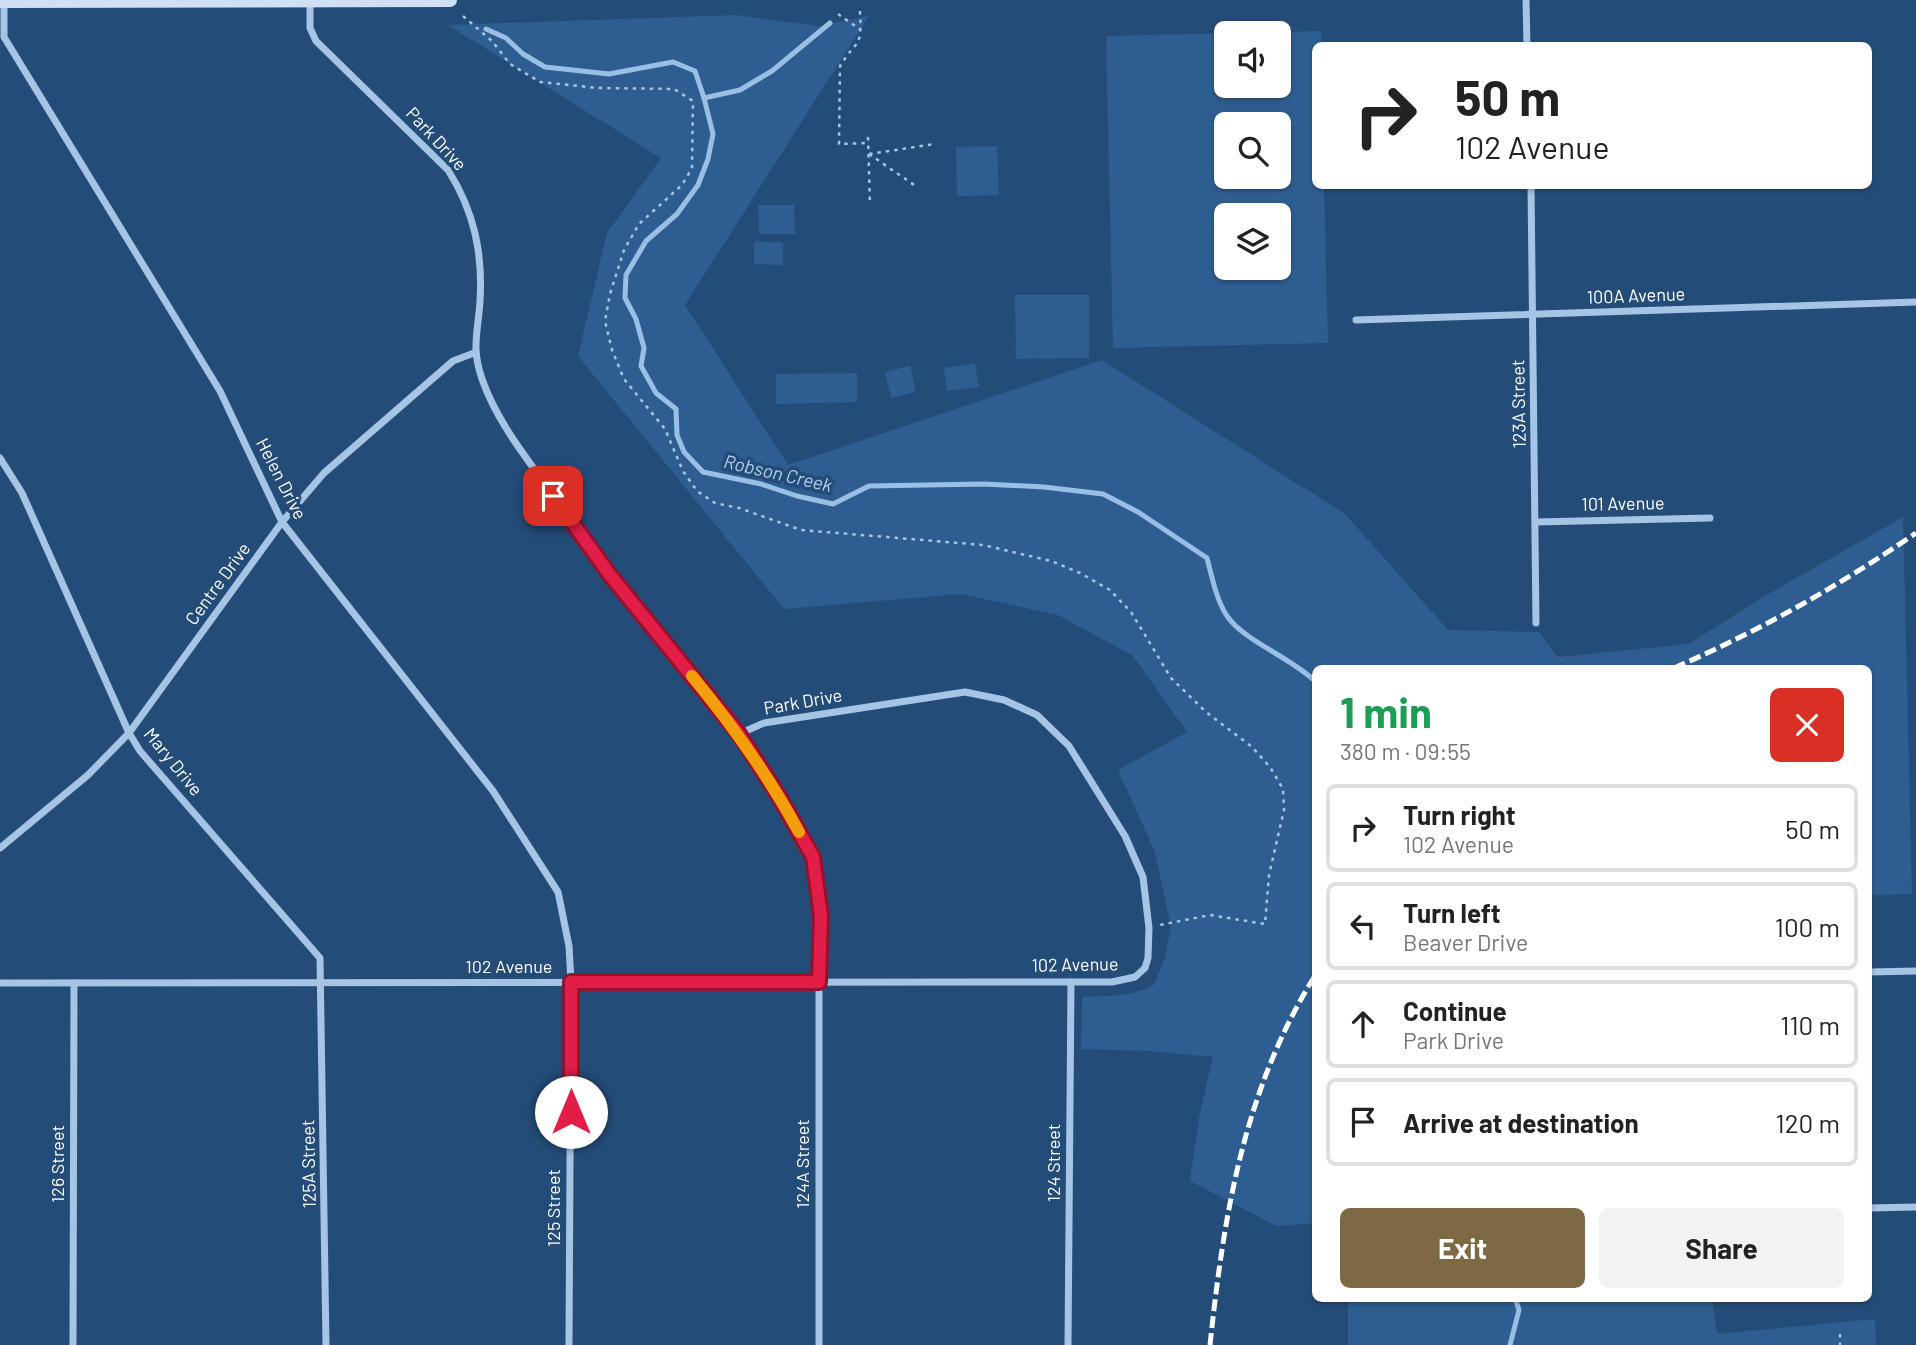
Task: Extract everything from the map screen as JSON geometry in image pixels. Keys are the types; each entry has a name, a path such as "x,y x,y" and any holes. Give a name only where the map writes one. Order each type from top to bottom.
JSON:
{"street":[{"path":"2,1 450,0"},
{"path":"1526,0 1527,42"},
{"name":"Helen Drive","path":"2,1 4,37 220,391 282,522 493,791 558,892 569,946"},
{"name":"Park Drive","path":"310,1 310,29 316,41 449,170 461,191 474,225 480,259 480,298 474,353 490,398 525,456 610,575 739,734 764,723 951,693 993,696 1037,715 1069,746 1139,865 1144,884 1150,952 1141,972"},
{"name":"123A Street","path":"1531,189 1536,623"},
{"name":"100A Avenue","path":"1356,320 1916,302"},
{"name":"Centre Drive","path":"0,848 88,775 129,733 282,522 324,473 453,361 474,353"},
{"name":"Mary Drive","path":"0,458 22,493 129,733 140,751 320,958 322,983"},
{"name":"101 Avenue","path":"1536,522 1710,518"},
{"name":"124A Street","path":"739,734 780,798 813,857 821,916 819,1345"},
{"name":"125 Street","path":"569,946 569,1345"},
{"path":"1872,972 1916,971"},
{"name":"102 Avenue","path":"0,983 1071,982 1129,980 1141,972"},
{"name":"124 Street","path":"1068,1345 1071,982"},
{"name":"126 Street","path":"73,1345 74,983"},
{"name":"125A Street","path":"322,983 326,1345"},
{"path":"1872,1208 1916,1207"}],"path":[{"path":"860,11 861,36 854,50 839,66 839,144 868,144"},
{"path":"838,14 861,30"},
{"path":"463,16 492,41 510,64 540,82 598,88 674,89 693,101 692,169 682,185 639,224 624,250 610,294 605,321 612,350 624,379 664,429 683,471 697,491 715,503 739,508 801,530 983,545 1051,561 1080,573 1110,590 1131,612 1171,678 1206,712 1252,747 1270,766 1283,789 1284,810 1269,875 1265,924 1210,915 1157,925"},
{"path":"868,137 870,205"},
{"path":"869,154 935,144"},
{"path":"869,154 917,187"},
{"path":"1840,1334 1840,1345"}],"shaded area":[{"path":"736,15 819,26 869,16 685,305 788,465 1102,360 1345,514 1448,630 1539,632 1558,657 1689,644 1758,600 1903,517 1912,894 1872,895 1872,665 1312,665 1312,1223 1277,1226 1190,1181 1199,1117 1213,1057 1081,1049 1082,997 1128,994 1154,985 1165,958 1171,927 1155,852 1118,770 1187,732 1133,656 1058,615 961,594 784,609 578,356 607,233 661,158 448,25"},
{"path":"1321,31 1321,42 1312,42 1312,189 1324,189 1328,343 1113,348 1106,36 1214,33 1214,98 1291,98 1291,32"},
{"path":"997,146 999,195 957,196 956,147"},
{"path":"758,205 794,205 795,234 759,234"},
{"path":"756,241 783,243 783,265 754,264"},
{"path":"1015,295 1089,295 1089,358 1016,359"},
{"path":"975,363 979,387 947,391 944,368"},
{"path":"910,366 916,392 891,398 885,372"},
{"path":"857,373 857,402 776,404 776,374"},
{"path":"1348,1302 1712,1302 1717,1334 1875,1319 1876,1345 1348,1345"}],"waterway":[{"path":"704,98 740,90 772,71 830,23"},
{"name":"Robson Creek","path":"486,29 506,38 523,54 545,67 609,74 673,62 695,71 713,134 708,159 698,185 677,214 646,241 626,275 625,298 636,319 644,348 641,366 656,393 676,409 677,435 684,452 703,472 761,484 833,504 869,486 984,484 1103,494 1138,512 1207,558 1215,588 1227,616 1256,642 1312,678"},
{"name":"Robson Creek","path":"1510,1345 1519,1310 1516,1302"}],"railway":[{"path":"1681,665 1737,639 1798,606 1916,533"},
{"path":"1210,1345 1222,1248 1241,1153 1271,1062 1312,981"}],"slow traffic":[{"path":"692,676 739,734 799,832"}],"route":[{"path":"553,496 610,575 739,734 780,798 813,857 821,916 819,982 571,982 571,1112"}]}
